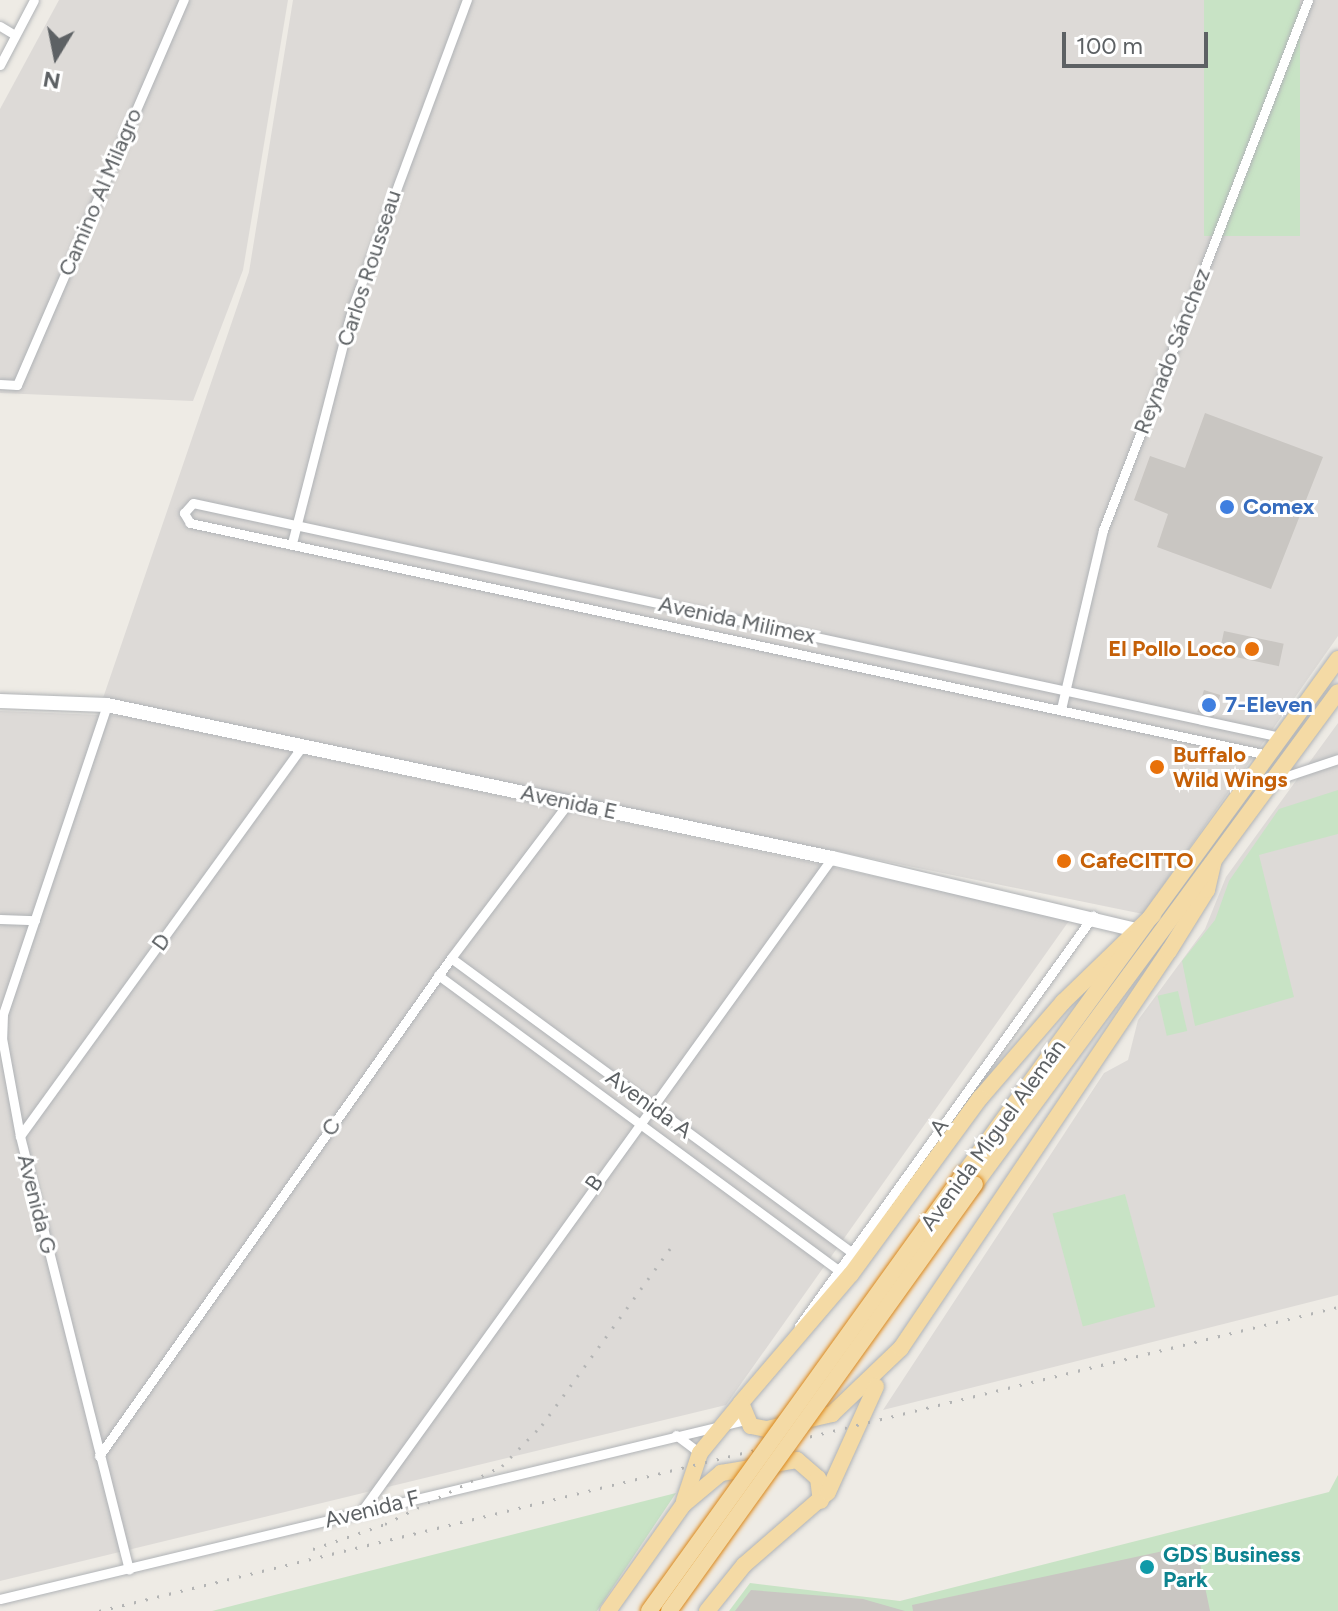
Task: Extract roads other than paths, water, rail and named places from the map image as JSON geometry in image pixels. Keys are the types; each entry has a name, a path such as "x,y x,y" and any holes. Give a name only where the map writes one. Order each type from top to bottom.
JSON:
{"highway":[{"name":"Avenida Miguel Alemán","path":"669,1611 1153,915 1338,659"},
{"name":"Avenida Miguel Alemán","path":"649,1611 969,1180 1213,863 1338,692"},
{"path":"707,1611 744,1565 821,1501 865,1402 1169,951 1207,890 1213,863"},
{"path":"683,1505 700,1453 722,1424 743,1412 791,1341 851,1274 1028,1041 1133,929 1153,915"},
{"path":"743,1412 767,1429 832,1414 901,1348"},
{"path":"608,1611 683,1505 721,1473 787,1459 813,1470 821,1501"}],"main road":[{"name":"Avenida E","path":"0,701 107,705 832,858 1093,916 1133,929"}],"street":[{"path":"0,65 34,0"},
{"name":"Camino Al Milagro","path":"0,384 17,385 184,0"},
{"name":"Carlos Rousseau","path":"292,543 353,306 467,0"},
{"name":"Reynado Sánchez","path":"1061,709 1103,530 1308,0"},
{"path":"0,26 15,35"},
{"name":"Avenida Milimex","path":"1268,755 190,523 184,513 193,503 1281,737"},
{"name":"Avenida G","path":"107,705 1,1026 20,1136 129,1569"},
{"name":"D","path":"20,1136 302,747"},
{"path":"1275,780 1338,759"},
{"name":"C","path":"99,1456 438,975 569,802"},
{"name":"B","path":"361,1512 650,1105 832,858"},
{"name":"A","path":"791,1341 848,1250 1093,916"},
{"path":"0,919 35,920"},
{"name":"Avenida A","path":"451,958 848,1250"},
{"name":"Avenida A","path":"438,975 836,1268"},
{"path":"527,1041 539,1023"},
{"name":"Avenida F","path":"0,1599 722,1424"},
{"path":"676,1435 700,1453"}],"railway":[{"path":"313,1549 385,1524 502,1466 542,1425 674,1243"},
{"path":"99,1611 1338,1307"}],"place":[{"name":"Comex","path":"1227,507"},
{"name":"El Pollo Loco","path":"1252,649"},
{"name":"7-Eleven","path":"1209,705"},
{"name":"Buffalo Wild Wings","path":"1157,767"},
{"name":"CafeCITTO","path":"1064,861"},
{"name":"GDS Business Park","path":"1147,1567"}]}
